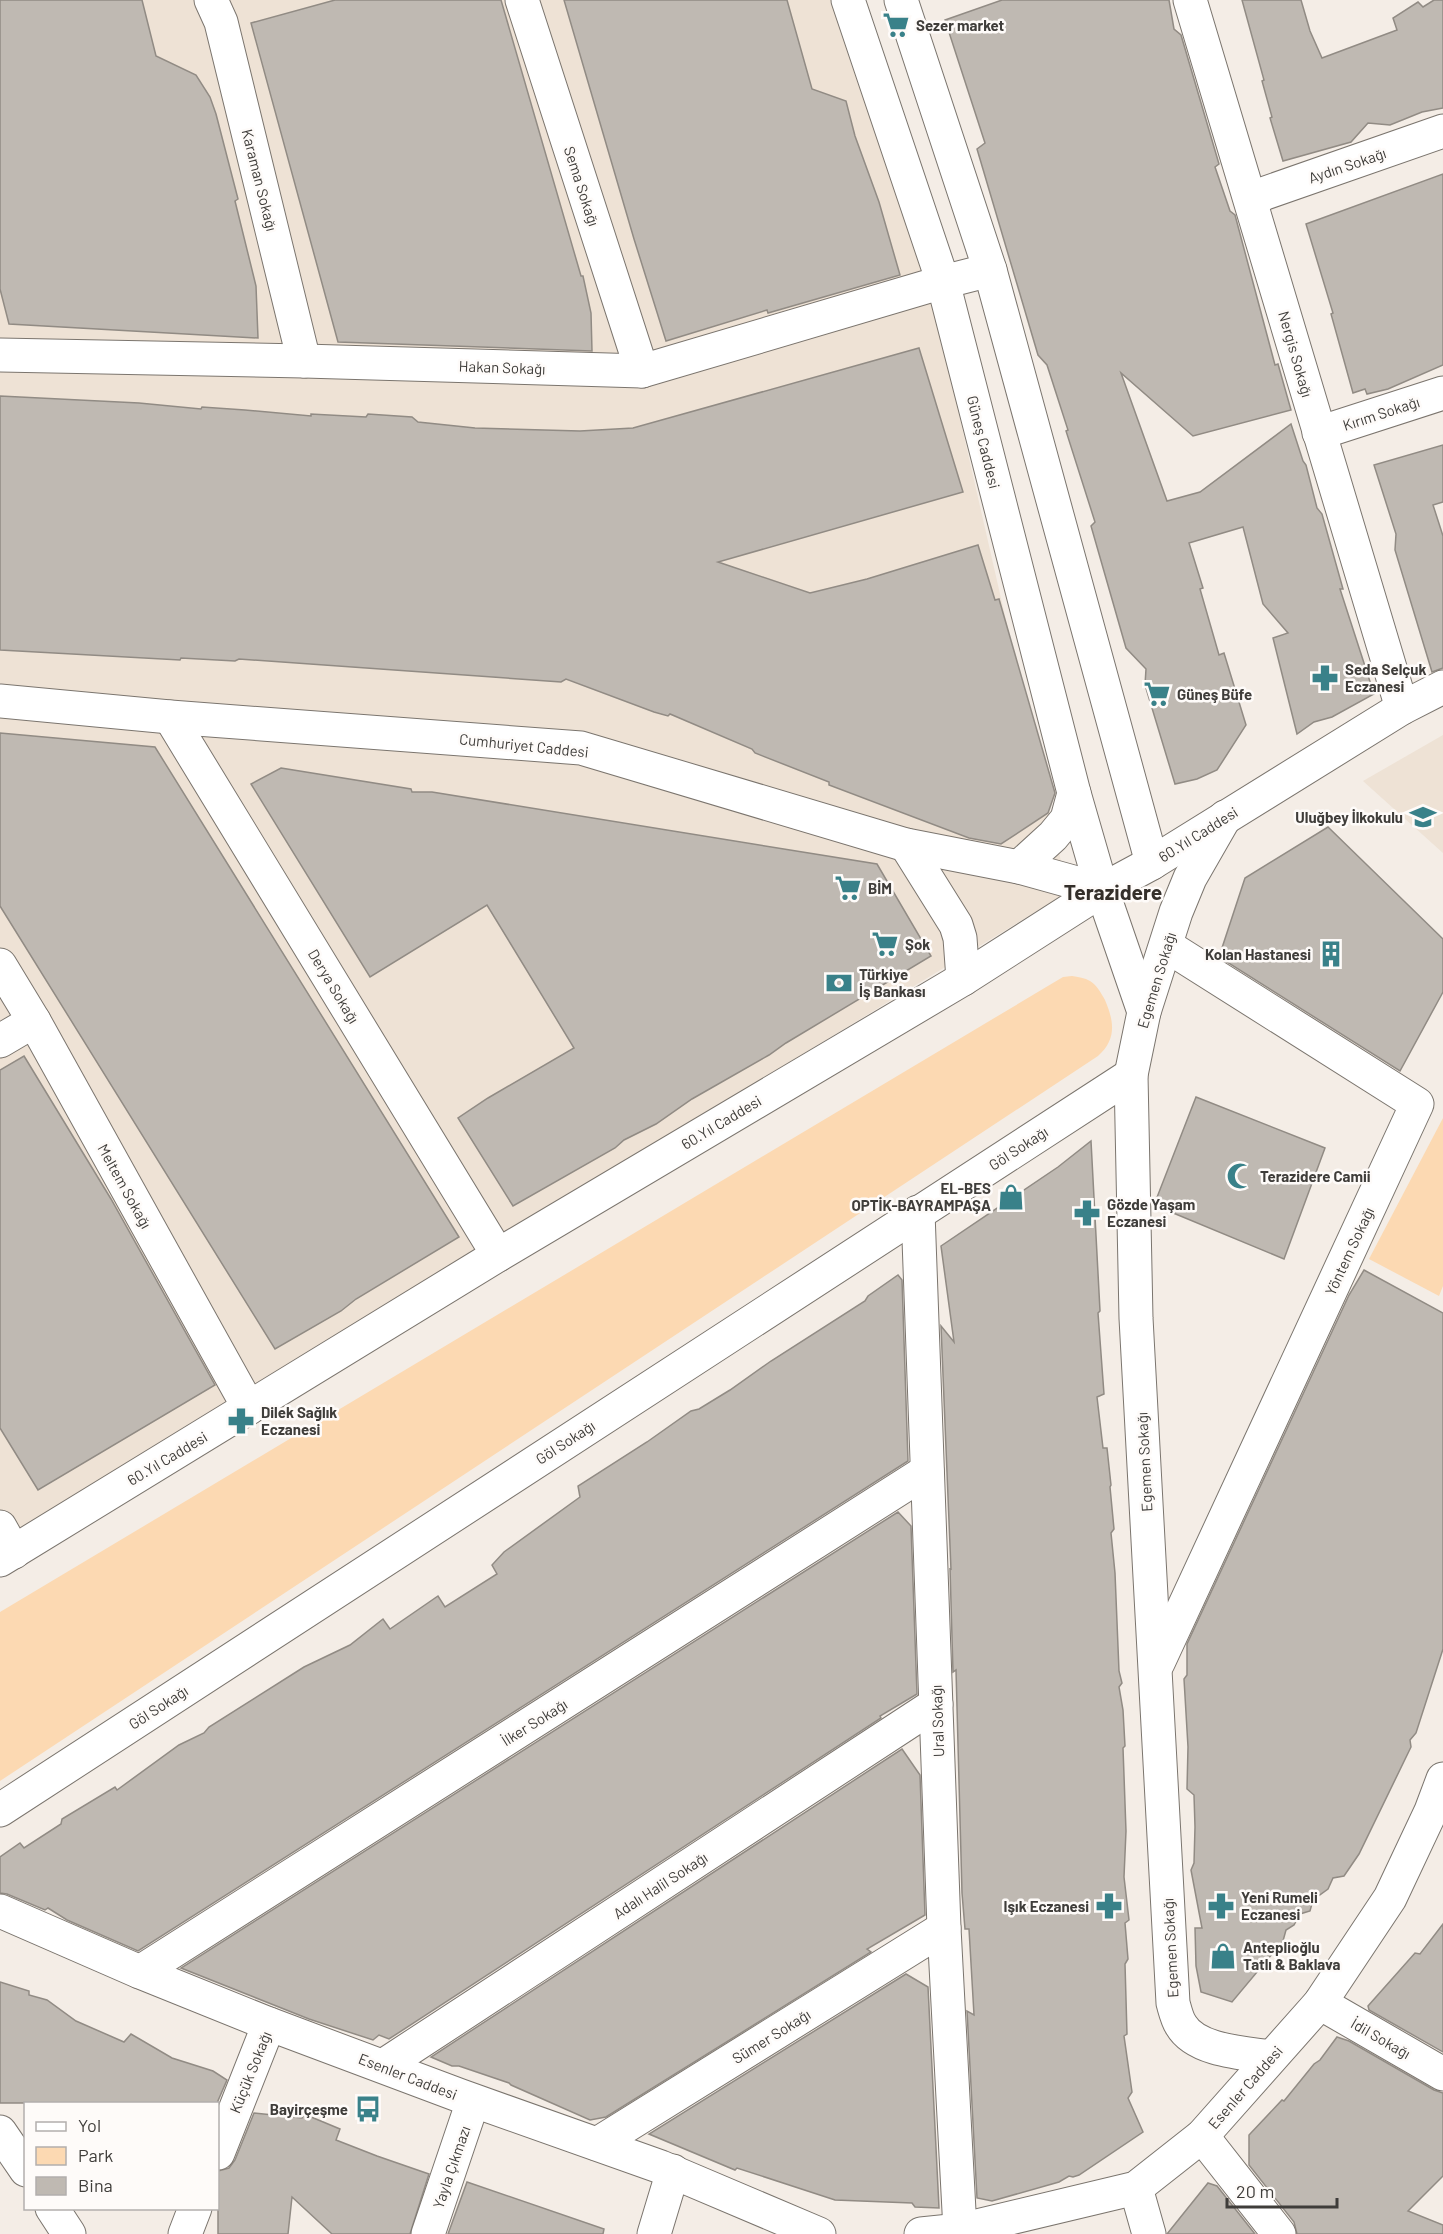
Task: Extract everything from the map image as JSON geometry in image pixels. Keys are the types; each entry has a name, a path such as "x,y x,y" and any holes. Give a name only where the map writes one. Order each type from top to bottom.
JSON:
{"street":[{"name":"Karaman Sokağı","path":"211,0 221,22 304,361"},
{"name":"Sema Sokağı","path":"522,0 642,371"},
{"path":"901,0 990,270 1152,863"},
{"name":"Nergis Sokağı","path":"1190,0 1402,708"},
{"name":"Güneş Caddesi","path":"851,1 943,282 1074,793 1102,890 1144,1012"},
{"name":"Aydın Sokağı","path":"1251,198 1443,131"},
{"name":"Hakan Sokağı","path":"0,355 642,371 990,270"},
{"name":"Kırım Sokağı","path":"1319,433 1443,393"},
{"name":"60.Yıl Caddesi","path":"5,1546 249,1408 498,1255 963,979 1102,890 1152,863 1402,708 1443,687"},
{"name":"Cumhuriyet Caddesi","path":"0,701 170,717 581,748 906,845 1019,867 1102,890"},
{"name":"Derya Sokağı","path":"170,717 498,1255"},
{"path":"1019,867 1053,836 1067,819 1074,793"},
{"name":"Egemen Sokağı","path":"1225,818 1190,878 1176,912 1144,1012 1131,1075 1136,1318 1173,2003 1181,2026 1195,2040 1230,2051 1271,2057"},
{"path":"906,845 956,925 960,938 963,979"},
{"name":"Yöntem Sokağı","path":"1156,1668 1417,1104 1167,946"},
{"name":"Meltem Sokağı","path":"0,965 34,1021 249,1408"},
{"path":"0,1041 34,1021"},
{"name":"Göl Sokağı","path":"0,1810 1131,1075"},
{"name":"Ural Sokağı","path":"918,1212 944,1928 960,2230"},
{"name":"İlker Sokağı","path":"140,1972 927,1471"},
{"name":"Adalı Halil Sokağı","path":"383,2066 936,1704"},
{"name":"Esenler Caddesi","path":"921,2234 960,2230 1136,2188 1202,2136 1320,2003 1390,1898 1437,1815 1443,1779"},
{"name":"Esenler Caddesi","path":"0,1911 140,1972 268,2024 474,2101 673,2171 819,2234"},
{"name":"Sümer Sokağı","path":"597,2144 944,1928"},
{"name":"İdil Sokağı","path":"1320,2003 1443,2074"},
{"name":"Küçük Sokağı","path":"219,2150 268,2024"},
{"name":"Yayla Çıkmazı","path":"428,2234 474,2101"},
{"path":"1202,2136 1279,2234"},
{"path":"654,2234 673,2171"},
{"path":"1136,2188 1149,2234"},
{"path":"53,2210 69,2234"},
{"path":"185,2234 194,2210"}],"shaded area":[{"path":"0,0 831,0 935,309 1068,892 0,1545"},
{"name":"Uluğbey İlkokulu","path":"1443,735 1443,853 1363,781"}],"green space":[{"path":"1063,977 1084,978 1097,987 1108,1008 1112,1022 1111,1036 1098,1056 0,1781 0,1612"},
{"path":"1443,1118 1443,1286 1439,1296 1369,1259"}],"building":[{"path":"0,0 142,0 156,56 196,75 210,97 216,114 238,199 235,201 256,286 258,338 9,324 0,289"},
{"path":"335,0 501,0 581,276 583,276 591,313 592,351 338,342 251,23"},
{"path":"564,0 787,0 812,89 846,101 900,275 768,313 767,310 666,341"},
{"path":"1002,0 1169,0 1174,29 1181,35 1219,164 1215,167 1230,211 1235,215 1275,365 1278,364 1291,410 1193,436 1121,373 1167,501 1200,492 1291,424 1306,465 1317,508 1322,514 1343,589 1340,589 1374,694 1332,717 1314,722 1297,734 1273,638 1288,633 1263,604 1243,527 1189,543 1203,588 1200,589 1219,655 1224,653 1246,725 1217,770 1197,779 1175,784 1145,685 1146,669 1126,648 1091,526 1095,522 1066,431 1068,430 1047,365 1038,355 977,149 985,143 945,20"},
{"path":"1242,0 1301,0 1310,31 1322,58 1397,30 1393,18 1418,2 1423,7 1434,0 1443,0 1443,108 1422,112 1390,125 1368,123 1351,142 1283,161 1270,118 1272,117 1262,81 1264,80"},
{"path":"1443,174 1443,365 1388,389 1367,394 1365,389 1353,393 1331,314 1333,313 1306,224"},
{"path":"919,348 963,492 718,562 810,593 867,579 978,545 995,600 999,599 1055,793 1048,813 1001,844 969,838 829,785 829,782 755,753 752,749 670,714 668,716 654,712 566,679 561,682 239,659 235,661 181,658 180,660 0,650 0,396 139,403 201,409 202,407 311,416 311,414 366,417 368,414 412,417 418,422 475,428 580,431 633,428"},
{"path":"1443,445 1443,502 1433,505 1443,536 1443,668 1432,672 1395,550 1396,534 1374,465"},
{"path":"0,733 155,747 459,1237 356,1299 341,1311 275,1349 0,906"},
{"path":"281,768 411,789 412,792 432,792 877,864 931,956 692,1099 656,1124 624,1140 615,1148 513,1206 458,1118 574,1048 487,905 370,977 251,784"},
{"name":"Kolan Hastanesi","path":"1328,827 1443,939 1443,992 1400,1071 1219,957 1245,878"},
{"path":"24,1056 111,1199 215,1385 38,1490 0,1428 0,1070"},
{"name":"Terazidere Camii","path":"1196,1097 1325,1148 1284,1259 1154,1205"},
{"path":"1091,1141 1100,1311 1098,1313 1104,1394 1097,1397 1103,1448 1107,1448 1111,1485 1114,1529 1111,1533 1119,1671 1122,1683 1119,1687 1125,1746 1123,1748 1126,1831 1124,1877 1129,1920 1125,1923 1128,1959 1125,1964 1127,2034 1124,2036 1132,2092 1128,2098 1143,2132 1079,2175 1069,2176 1059,2182 992,2201 977,2198 967,2011 974,2015 969,1929 965,1929 962,1893 956,1670 953,1672 941,1326 954,1342 941,1246 1058,1167"},
{"path":"1364,1270 1443,1313 1443,1649 1416,1733 1410,1740 1411,1747 1359,1854 1344,1876 1333,1878 1328,1889 1313,1900 1310,1911 1300,1914 1294,1925 1286,1930 1283,1941 1232,2002 1201,1992 1196,1966 1195,1928 1202,1928 1191,1870 1194,1863 1195,1827 1194,1795 1187,1789 1188,1747 1184,1679 1187,1675 1187,1644 1349,1295"},
{"path":"898,1275 902,1280 908,1461 138,1951 67,1920 48,1908 45,1910 0,1893 0,1857 20,1843 24,1848 61,1824 62,1819 115,1787 117,1790 179,1745 204,1733 209,1727 304,1667 350,1645 383,1619 390,1629 438,1596 445,1607 497,1574 492,1565 504,1552 580,1497 578,1486 691,1411 699,1409 730,1390 865,1301 868,1296"},
{"path":"898,1512 911,1526 917,1694 880,1716 881,1718 389,2039 379,2035 373,2040 309,2019 181,1968"},
{"path":"902,1749 920,1775 925,1915 867,1949 871,1952 606,2117 590,2120 509,2083 459,2066 452,2066 431,2057"},
{"path":"1443,1924 1443,2052 1369,2010 1368,2006 1415,1953 1420,1954"},
{"path":"906,1974 928,1987 939,2208 915,2207 912,2203 835,2200 737,2168 735,2170 649,2134"},
{"path":"0,1982 29,1991 29,1995 47,2000 76,2021 124,2042 131,2034 172,2058 213,2071 227,2080 217,2102 0,2103"},
{"path":"1337,2037 1349,2041 1443,2093 1443,2176 1408,2211 1443,2225 1443,2234 1297,2234 1294,2222 1249,2165 1249,2135 1282,2100 1284,2101"},
{"path":"254,2113 302,2118 304,2114 340,2129 336,2140 429,2174 410,2234 332,2234 292,2197 288,2234 218,2234 219,2171 229,2168 235,2160"},
{"path":"467,2182 604,2229 603,2234 448,2234"},
{"path":"1208,2183 1217,2186 1255,2234 1167,2234"}],"place":[{"name":"Sezer market","path":"896,25"},
{"name":"Seda Selçuk Eczanesi","path":"1325,678"},
{"name":"Güneş Büfe","path":"1157,694"},
{"name":"Uluğbey İlkokulu","path":"1423,817"},
{"name":"BİM","path":"848,888"},
{"name":"Şok","path":"885,944"},
{"name":"Kolan Hastanesi","path":"1331,954"},
{"name":"Türkiye İş Bankası","path":"839,983"},
{"name":"Terazidere Camii","path":"1240,1176"},
{"name":"EL-BES OPTİK-BAYRAMPAŞA","path":"1011,1197"},
{"name":"Gözde Yaşam Eczanesi","path":"1087,1213"},
{"name":"Dilek Sağlık Eczanesi","path":"241,1421"},
{"name":"Işık Eczanesi","path":"1109,1906"},
{"name":"Yeni Rumeli Eczanesi","path":"1221,1906"},
{"name":"Anteplioğlu Tatlı & Baklava","path":"1223,1956"},
{"name":"Bayirçeşme","path":"368,2109"}],"district":[{"name":"Terazidere","path":"1113,891"}]}
